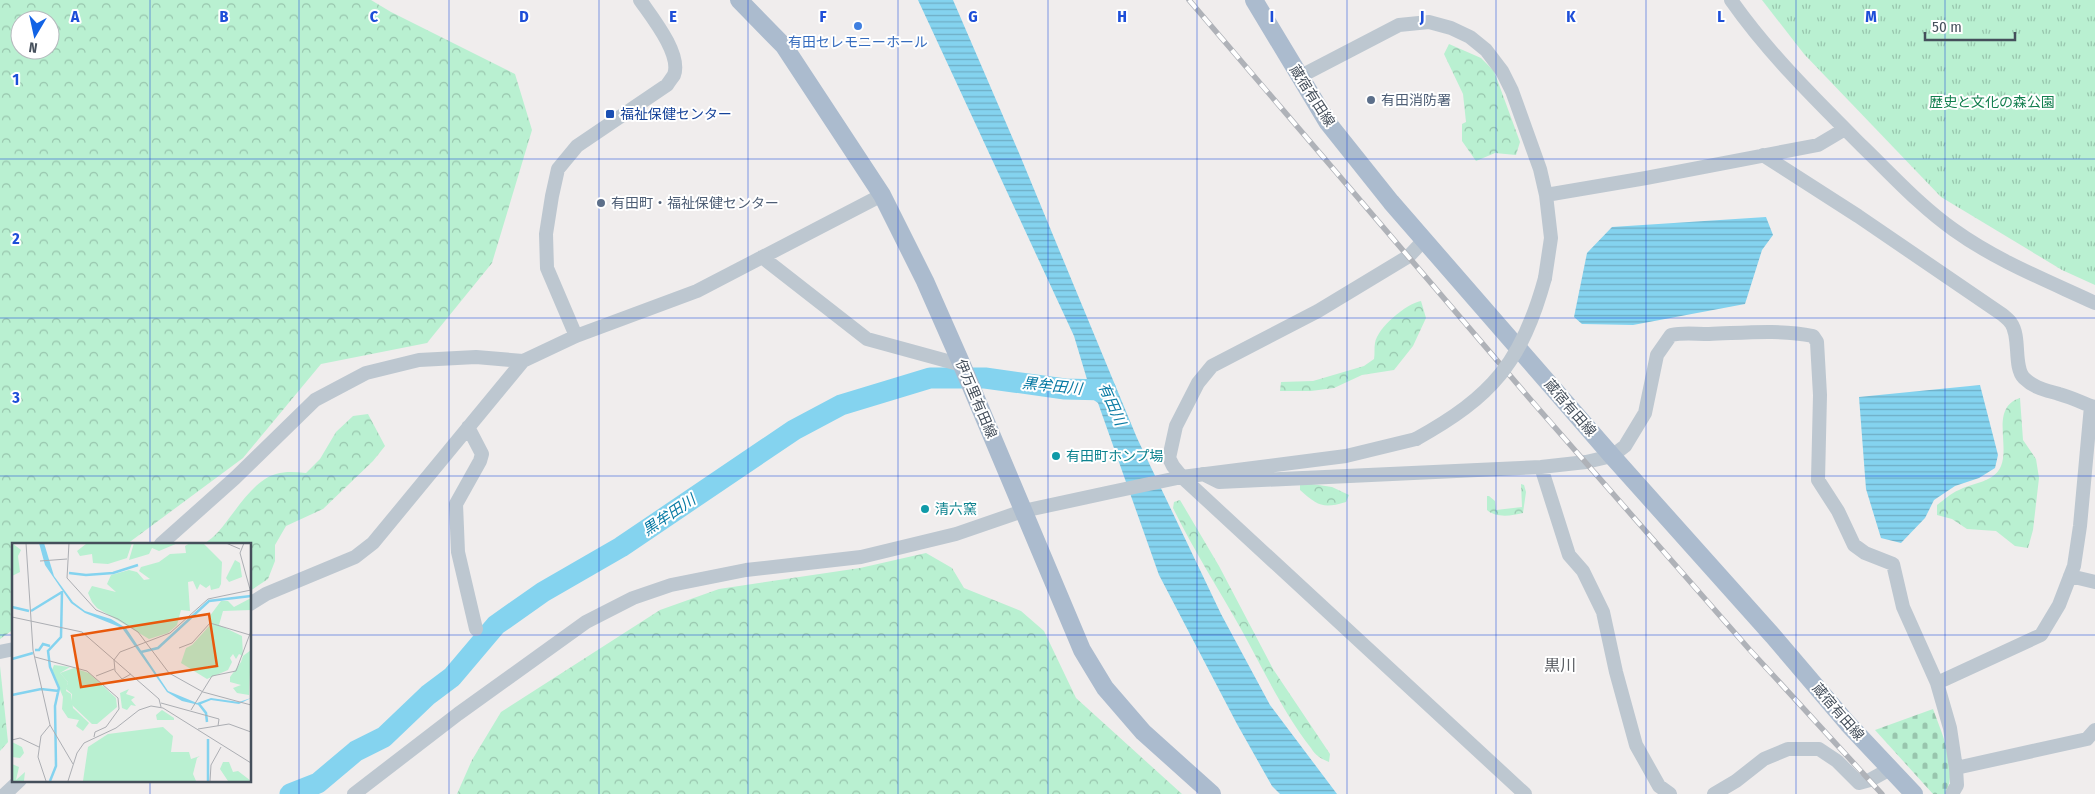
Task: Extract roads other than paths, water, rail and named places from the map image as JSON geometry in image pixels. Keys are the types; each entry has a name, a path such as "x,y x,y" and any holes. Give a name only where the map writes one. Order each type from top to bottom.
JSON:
{"main road":[{"name":"伊万里有田線","path":"739,0 784,46 882,196 925,282 962,365 1082,650 1105,688 1143,732 1212,794"},
{"name":"蔵宿有田線","path":"1254,0 1328,123 1424,240 1612,456 1914,794"}],"street":[{"path":"576,336 547,268 546,234 552,196 558,169 577,146 666,85 674,74 674,56 655,21 640,0"},
{"path":"1731,0 1772,53 1845,129 1924,206 1954,230 1992,254 2095,303"},
{"path":"354,794 458,714 586,622 633,598 671,585 746,570 862,556 956,534 1023,511 1182,477 1346,456 1416,439 1444,424 1472,404 1496,380 1512,360 1527,333 1546,278 1551,238 1546,195 1540,169 1512,91 1502,71 1486,50 1464,34 1429,22 1399,25 1299,77"},
{"path":"1546,195 1818,145 1845,129"},
{"path":"1764,155 1858,216 2002,315 2011,323 2017,342 2019,368 2022,377 2043,390 2093,407 2074,566 2059,605 2041,635 1938,683"},
{"path":"251,603 266,594 355,557 373,543 523,361 576,336 697,292 882,196"},
{"path":"1424,240 1409,256 1318,311 1212,366 1198,383 1176,426 1170,458 1173,466 1182,477 1525,794"},
{"path":"762,257 867,339 962,365"},
{"path":"1203,474 1219,482 1541,467 1586,462 1612,456 1625,446 1645,413 1657,356 1671,336 1682,332 1698,334 1790,332 1813,336 1816,342 1820,395 1818,480 1838,511 1854,545 1865,553 1893,564 1903,607 1938,683 1950,728 1957,784 1952,794"},
{"path":"162,543 235,478 315,400 366,373 419,360 476,357 523,361"},
{"path":"468,427 482,454 456,504 457,542 476,629"},
{"path":"1541,467 1569,555 1583,570 1603,612 1616,672 1636,745 1660,786 1670,794"},
{"path":"2070,576 2095,582"},
{"path":"1956,768 2087,739 2095,730"},
{"path":"1714,794 1736,781 1764,759 1788,749 1819,749 1837,761 1859,783 1870,780 1890,769"},
{"path":"5,794 18,782"}],"water":[{"name":"有田川","path":"918,0 953,0 1019,153 1137,438 1221,614 1270,705 1337,794 1280,794 1272,786 1237,724 1159,575 1098,403 1088,396 1089,386 1074,336"},
{"path":"1766,217 1773,235 1762,250 1745,304 1633,325 1582,324 1574,317 1587,253 1612,227"},
{"path":"1980,385 1998,455 1995,468 1979,478 1955,486 1934,500 1925,518 1901,543 1881,538 1866,489 1859,397"}],"waterway":[{"name":"黒牟田川","path":"290,794 318,783 356,751 384,737 428,695 452,677 496,625 543,592 621,547 794,430 841,405 930,378 985,378 1065,389 1106,390"}],"railway":[{"path":"1189,0 1530,399 1749,649 1882,794"}],"place":[{"name":"有田セレモニーホール","path":"858,26"},
{"name":"有田消防署","path":"1371,100"},
{"name":"福祉保健センター","path":"610,114"},
{"name":"有田町・福祉保健センター","path":"601,203"},
{"name":"有田町ホンプ場","path":"1056,456"},
{"name":"清六窯","path":"925,509"}],"district":[{"name":"黒川","path":"1560,665"}],"park label":[{"name":"歴史と文化の森公園","path":"1992,102"}]}
